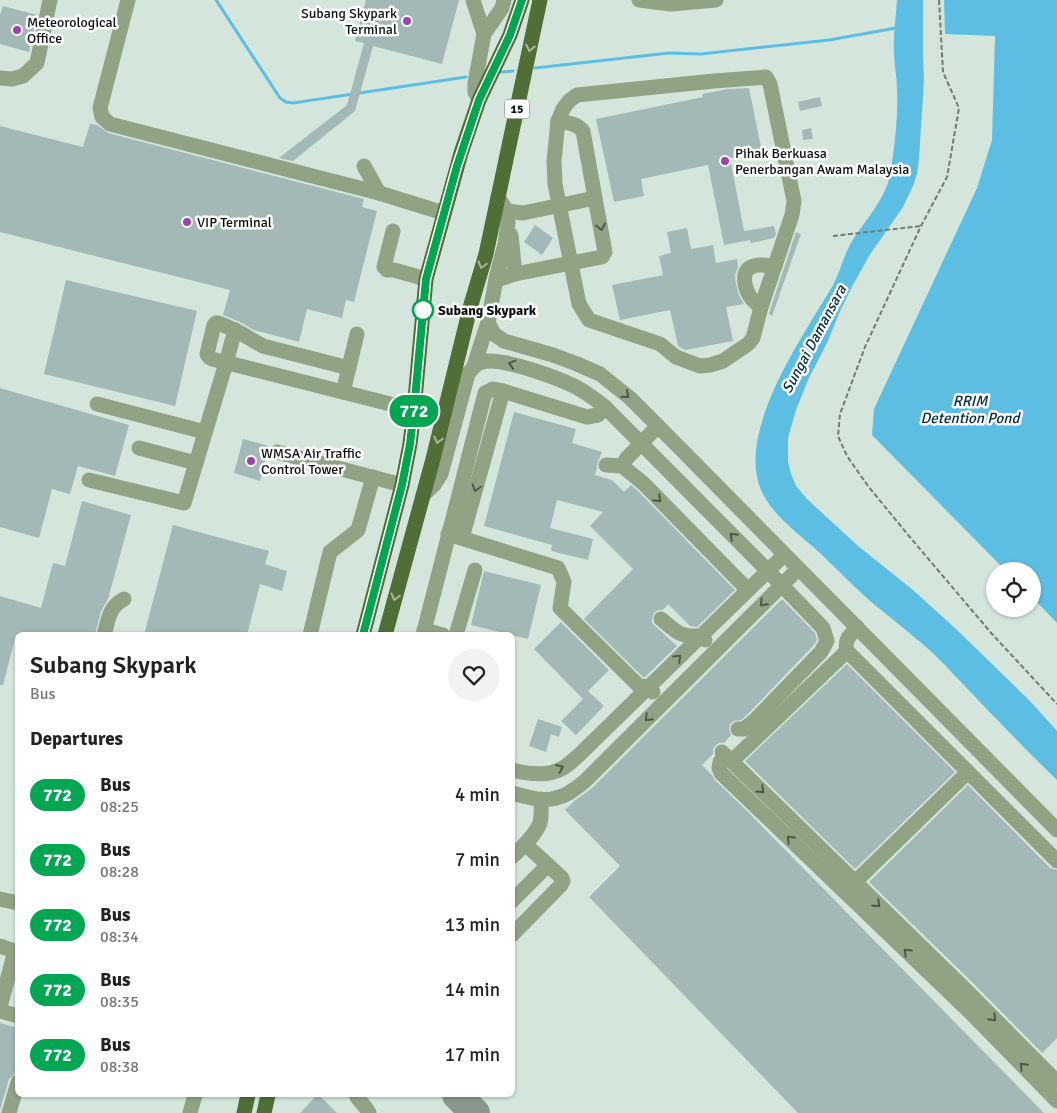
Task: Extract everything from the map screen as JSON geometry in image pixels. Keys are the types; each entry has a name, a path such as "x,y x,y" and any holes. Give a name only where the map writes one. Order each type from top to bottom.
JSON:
{"main road":[{"path":"364,632 402,485 414,410 426,279 461,153 479,100 510,35 522,0"},
{"name":"15","path":"386,632 423,495 470,308 486,254 540,0"},
{"path":"244,1113 248,1097"},
{"path":"264,1113 268,1097"}],"street":[{"path":"0,78 12,79 23,76 37,63 50,0"},
{"path":"128,0 100,108 102,117 110,124 379,193 444,213"},
{"path":"473,0 484,34"},
{"path":"480,0 484,34"},
{"path":"479,100 475,92 484,34 496,0"},
{"path":"484,34 502,8 504,0"},
{"path":"639,0 671,2 716,0"},
{"path":"766,77 770,84 794,201 792,215 761,307 753,338 748,344 723,361 710,366 700,366 676,357 660,344 589,320 579,304 555,184 554,161 558,121 563,109 577,95 766,77"},
{"path":"496,280 515,274 602,257 605,252 582,131 573,123 558,121"},
{"path":"364,166 379,193"},
{"path":"498,197 510,211 515,274"},
{"path":"510,211 523,213 595,198"},
{"path":"423,495 441,474 468,374 474,366 488,322 510,211"},
{"path":"393,231 384,267 387,270 394,270 426,279"},
{"path":"761,307 749,294 744,280 746,271 750,267 758,265 774,266"},
{"path":"488,322 494,334 504,341 578,364 600,374 630,398 1057,830"},
{"path":"349,368 263,346 235,330 218,323 214,325 208,354 212,359 414,410"},
{"path":"89,480 184,503 235,330"},
{"path":"343,392 357,334"},
{"path":"546,375 553,355"},
{"path":"474,366 483,362 502,362 546,375 588,394 605,407 823,628 827,640 821,652 753,722 744,729 738,730"},
{"path":"588,394 600,374"},
{"path":"423,632 455,536 486,393 493,389 503,391 587,417 598,415 605,407"},
{"path":"97,404 206,432"},
{"path":"622,466 627,458 658,426"},
{"path":"139,448 196,463"},
{"path":"277,452 402,485"},
{"path":"606,465 622,466 643,483 748,590"},
{"path":"311,632 330,552 358,530 373,477"},
{"path":"455,536 558,568 564,582 560,608 639,686 649,687 664,702"},
{"path":"515,771 543,774 562,769 578,756 784,554"},
{"path":"515,794 536,799 556,798 568,793 584,782 798,569"},
{"path":"457,632 475,570"},
{"path":"105,632 112,610 116,604 124,599"},
{"path":"661,619 680,634 700,636 716,651"},
{"path":"853,622 845,644 847,651 1057,861"},
{"path":"847,651 720,762 719,768 963,1005 1050,1074"},
{"path":"727,756 1050,1074 1057,1101"},
{"path":"855,882 968,772"},
{"path":"515,854 537,828 540,821 541,799"},
{"path":"515,932 563,881 525,844"},
{"path":"515,898 548,865"},
{"path":"0,899 15,903"},
{"path":"0,946 15,951 0,1009 15,1015"},
{"path":"9,1113 15,1092"},
{"path":"190,1113 194,1097"},
{"path":"356,1097 369,1113"}],"path":[{"path":"939,0 943,72 959,108 947,178 921,226 866,347 840,414 838,436 847,456 868,486 992,634 1057,704"},
{"path":"833,236 921,226"}],"water":[{"name":"Sungai Damansara","path":"897,0 923,0 924,80 917,174 903,207 869,256 853,285 808,380 796,410 788,438 788,462 796,486 807,499 857,545 913,590 956,629 1030,701 1057,731 1057,780 938,658 870,601 780,517 761,490 756,466 757,440 776,385 790,357 832,287 851,243 879,202 889,180 897,114 894,32"},
{"name":"RRIM Detention Pond","path":"944,0 1057,0 1057,623 1041,606 1041,562 997,562 872,435 874,409 977,188 992,140 995,36 945,34"}],"building":[{"name":"Subang Skypark Terminal","path":"366,0 459,0 442,64 373,46 355,111 293,161 279,158 347,105 364,43 355,41"},
{"name":"Meteorological Office","path":"3,6 37,15 29,52 0,44 0,15"},
{"path":"749,88 762,152 730,158 744,231 774,226 776,234 774,238 751,243 750,240 724,245 708,165 641,179 644,196 614,202 596,119 703,97 702,94 728,89"},
{"path":"820,97 822,106 800,111 798,102"},
{"name":"VIP Terminal","path":"90,124 97,125 108,133 364,199 362,207 377,211 354,302 346,300 342,318 307,309 299,342 254,330 223,315 230,290 0,232 0,126 83,147"},
{"path":"811,128 813,139 803,140 802,130"},
{"path":"535,225 553,238 542,255 524,242"},
{"path":"687,228 691,249 713,245 716,263 737,259 736,284 744,304 726,307 733,341 685,350 678,346 670,310 620,320 612,285 663,275 659,256 671,253 667,232"},
{"path":"796,232 801,234 772,316 769,314 770,310"},
{"path":"66,280 197,311 175,406 44,374"},
{"path":"0,388 129,425 115,476 78,466 70,494 52,489 39,538 0,527"},
{"path":"514,412 576,429 572,443 602,452 595,475 612,480 624,492 631,485 735,590 697,627 690,626 668,604 663,610 658,610 654,613 652,623 677,646 645,677 584,619 633,569 590,526 603,512 557,500 550,528 593,539 588,560 551,551 552,545 484,526"},
{"name":"WMSA Air Traffic Control Tower","path":"243,439 269,446 260,481 234,473"},
{"path":"82,501 131,515 108,599 101,611 96,632 15,632 15,639 3,685 0,685 0,596 41,608 53,563 65,566"},
{"path":"173,525 269,551 265,564 287,571 282,591 260,584 248,632 145,632"},
{"path":"484,571 541,585 528,639 515,636 515,632 500,632 471,625"},
{"path":"782,599 815,633 817,640 747,715 741,720 730,724 731,735 724,743 716,745 713,749 713,754 702,765 1044,1113 798,1113 589,897 620,866 565,810 591,789"},
{"path":"561,622 609,670 588,691 604,706 576,735 561,721 583,699 534,649"},
{"path":"847,664 955,772 855,869 745,761"},
{"path":"538,719 562,727 559,737 551,734 546,752 529,746"},
{"path":"968,785 1050,868 1057,870 1057,1038 1042,1053 869,882"},
{"path":"0,1023 15,1027 15,1070 9,1079 0,1110"},
{"path":"315,1097 321,1097 337,1113 300,1113"}],"waterway":[{"path":"216,0 280,98 286,102 293,103 466,77"},
{"path":"535,68 669,53 701,54 829,40 896,28"},
{"path":"501,72 513,71"}],"taxiway":[{"path":"459,1097 475,1113"}],"bus line":[{"name":"772","path":"364,632 402,485 410,444 426,279 457,166 479,100 510,35 522,0"}],"place":[{"name":"Subang Skypark Terminal","path":"407,21"},
{"name":"Meteorological Office","path":"17,30"},
{"name":"Pihak Berkuasa Penerbangan Awam Malaysia","path":"725,161"},
{"name":"VIP Terminal","path":"187,222"},
{"name":"Subang Skypark","path":"423,310"},
{"name":"WMSA Air Traffic Control Tower","path":"251,461"}]}
